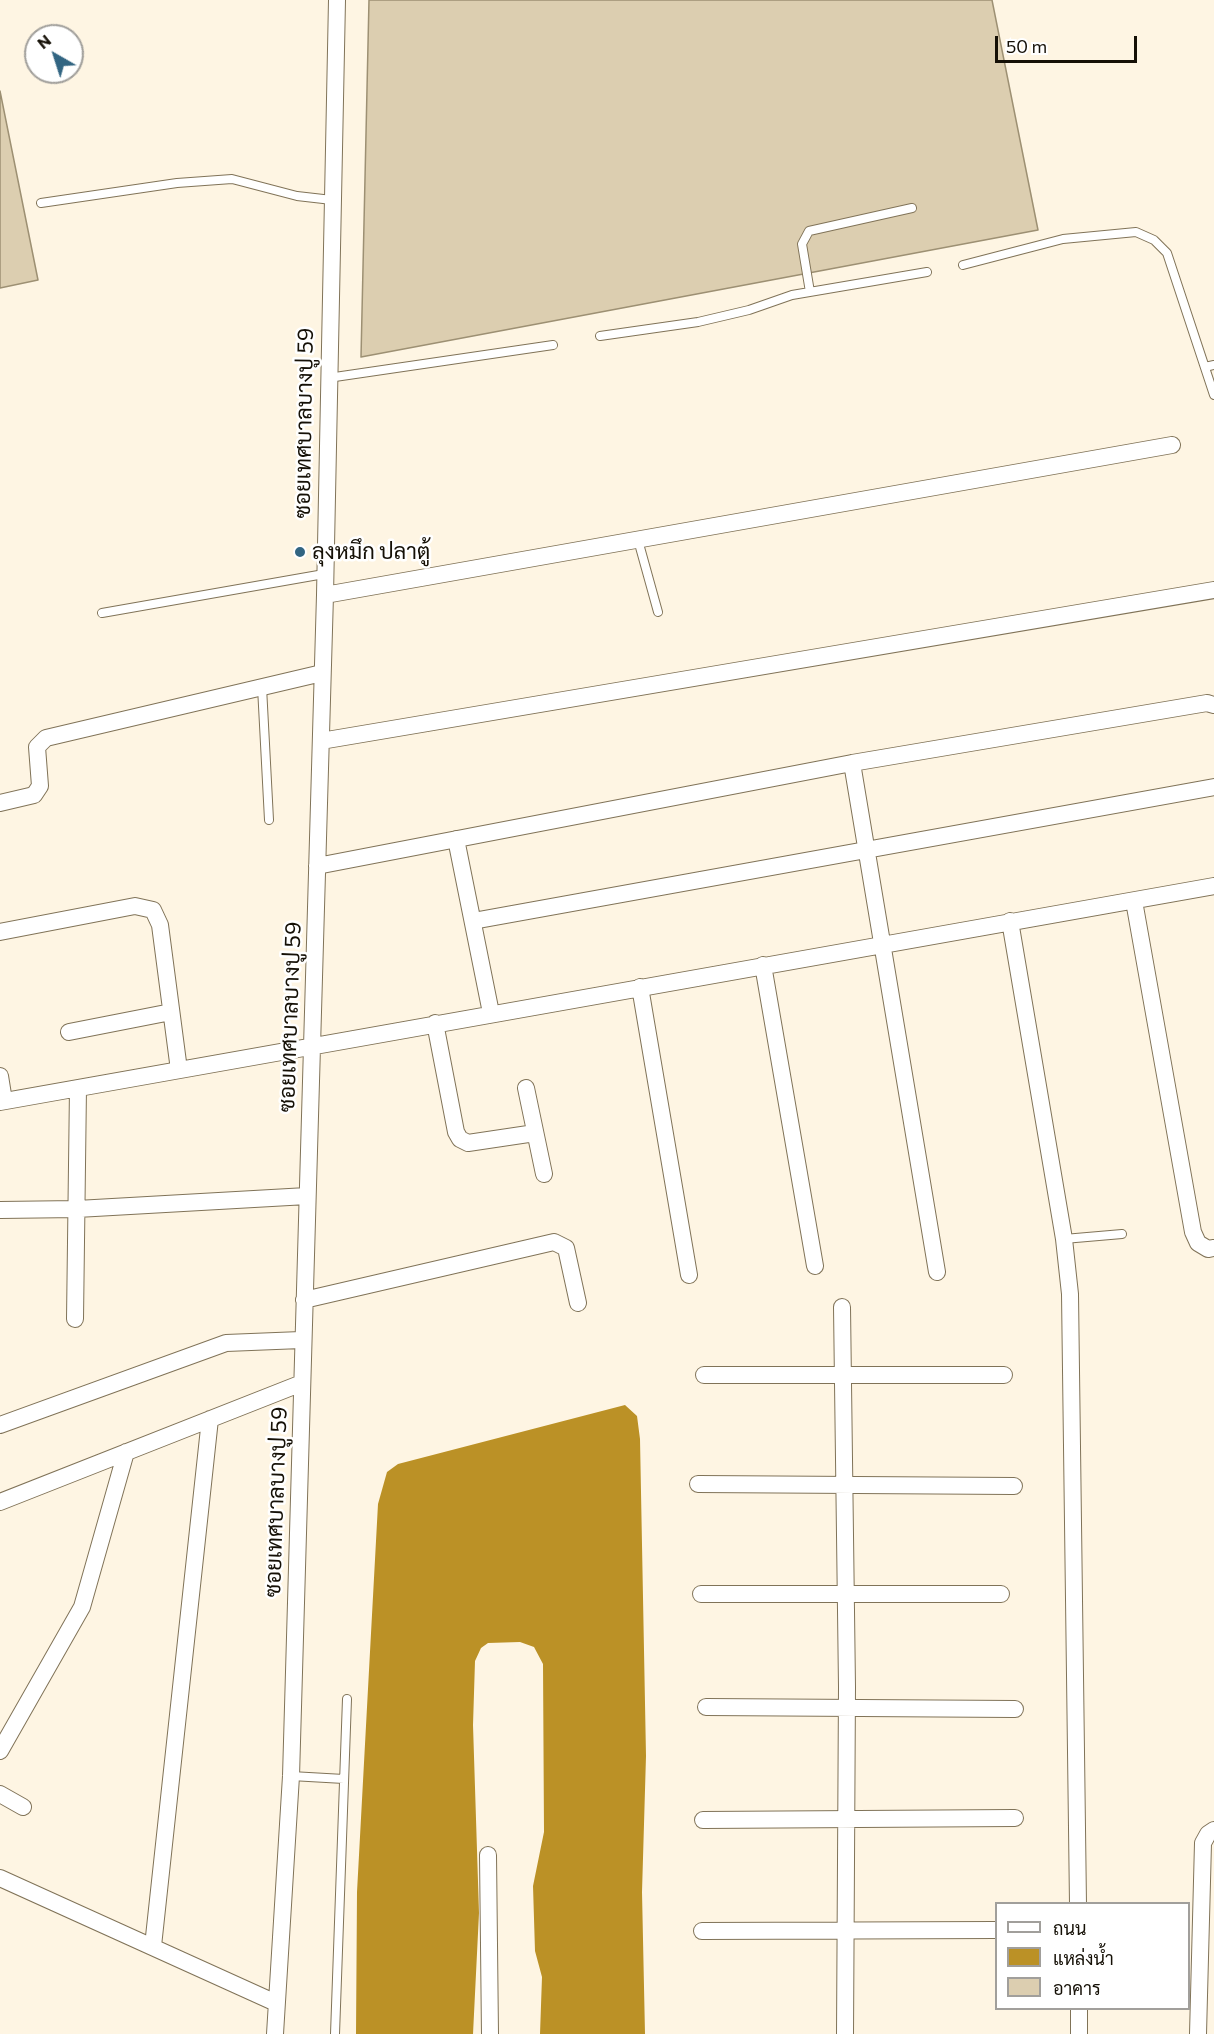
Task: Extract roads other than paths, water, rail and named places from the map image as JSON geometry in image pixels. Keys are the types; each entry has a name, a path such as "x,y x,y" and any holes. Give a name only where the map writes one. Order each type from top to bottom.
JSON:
{"street":[{"name":"ซอยเทศบาลบางปู 59","path":"275,2034 291,1776 302,1383 301,1340 321,741 337,0"},
{"path":"324,596 1172,445"},
{"path":"321,741 1214,590"},
{"path":"0,803 34,795 40,786 37,747 46,738 322,672"},
{"path":"317,866 852,763 1207,703 1214,705"},
{"path":"852,763 938,1272"},
{"path":"473,921 1214,787"},
{"path":"456,839 491,1013"},
{"path":"0,1077 2,1102 491,1013 1214,886"},
{"path":"1134,901 1193,1232 1197,1243 1208,1249 1214,1248"},
{"path":"0,932 135,906 153,910 160,925 179,1070"},
{"path":"1010,921 1064,1239 1070,1294 1078,1902"},
{"path":"763,965 815,1266"},
{"path":"640,987 689,1275"},
{"path":"69,1032 171,1012"},
{"path":"435,1023 456,1132 460,1139 468,1143 536,1133"},
{"path":"75,1319 78,1088"},
{"path":"526,1088 544,1174"},
{"path":"0,1210 77,1209 307,1196"},
{"path":"304,1300 554,1242 566,1248 578,1304"},
{"path":"843,1307 846,1596 845,2034"},
{"path":"0,1425 226,1343 301,1340"},
{"path":"704,1375 843,1373 1004,1375"},
{"path":"0,1502 302,1383"},
{"path":"153,1946 210,1419"},
{"path":"0,1751 82,1607 126,1452"},
{"path":"698,1484 1014,1486"},
{"path":"701,1594 846,1596 1001,1594"},
{"path":"706,1707 1015,1709"},
{"path":"0,1794 23,1807"},
{"path":"703,1820 1015,1818"},
{"path":"1198,2034 1207,1980 1203,1843 1208,1834 1214,1830"},
{"path":"488,1854 490,2034"},
{"path":"0,1878 276,2003"},
{"path":"702,1931 995,1930"},
{"path":"1079,2010 1079,2034"}],"lane":[{"path":"41,203 177,183 232,179 297,196 332,200"},
{"path":"810,292 801,244 809,231 912,208"},
{"path":"963,265 1064,239 1136,232 1154,240 1167,253 1209,366 1214,395"},
{"path":"600,336 698,322 810,292 927,272"},
{"path":"328,378 553,345"},
{"path":"638,540 658,612"},
{"path":"102,614 324,574"},
{"path":"262,687 269,820"},
{"path":"1064,1239 1122,1234"},
{"path":"335,2034 347,1699"},
{"path":"291,1776 344,1779"}],"water":[{"path":"625,1405 637,1416 640,1439 646,1756 642,1892 645,2034 540,2034 542,1977 535,1951 533,1886 544,1832 543,1664 534,1647 520,1642 488,1643 481,1648 475,1661 473,1725 479,1913 473,2034 356,2034 357,1892 378,1504 387,1472 398,1464"}],"place":[{"name":"ลุงหมึก ปลาตู้","path":"300,552"}]}
